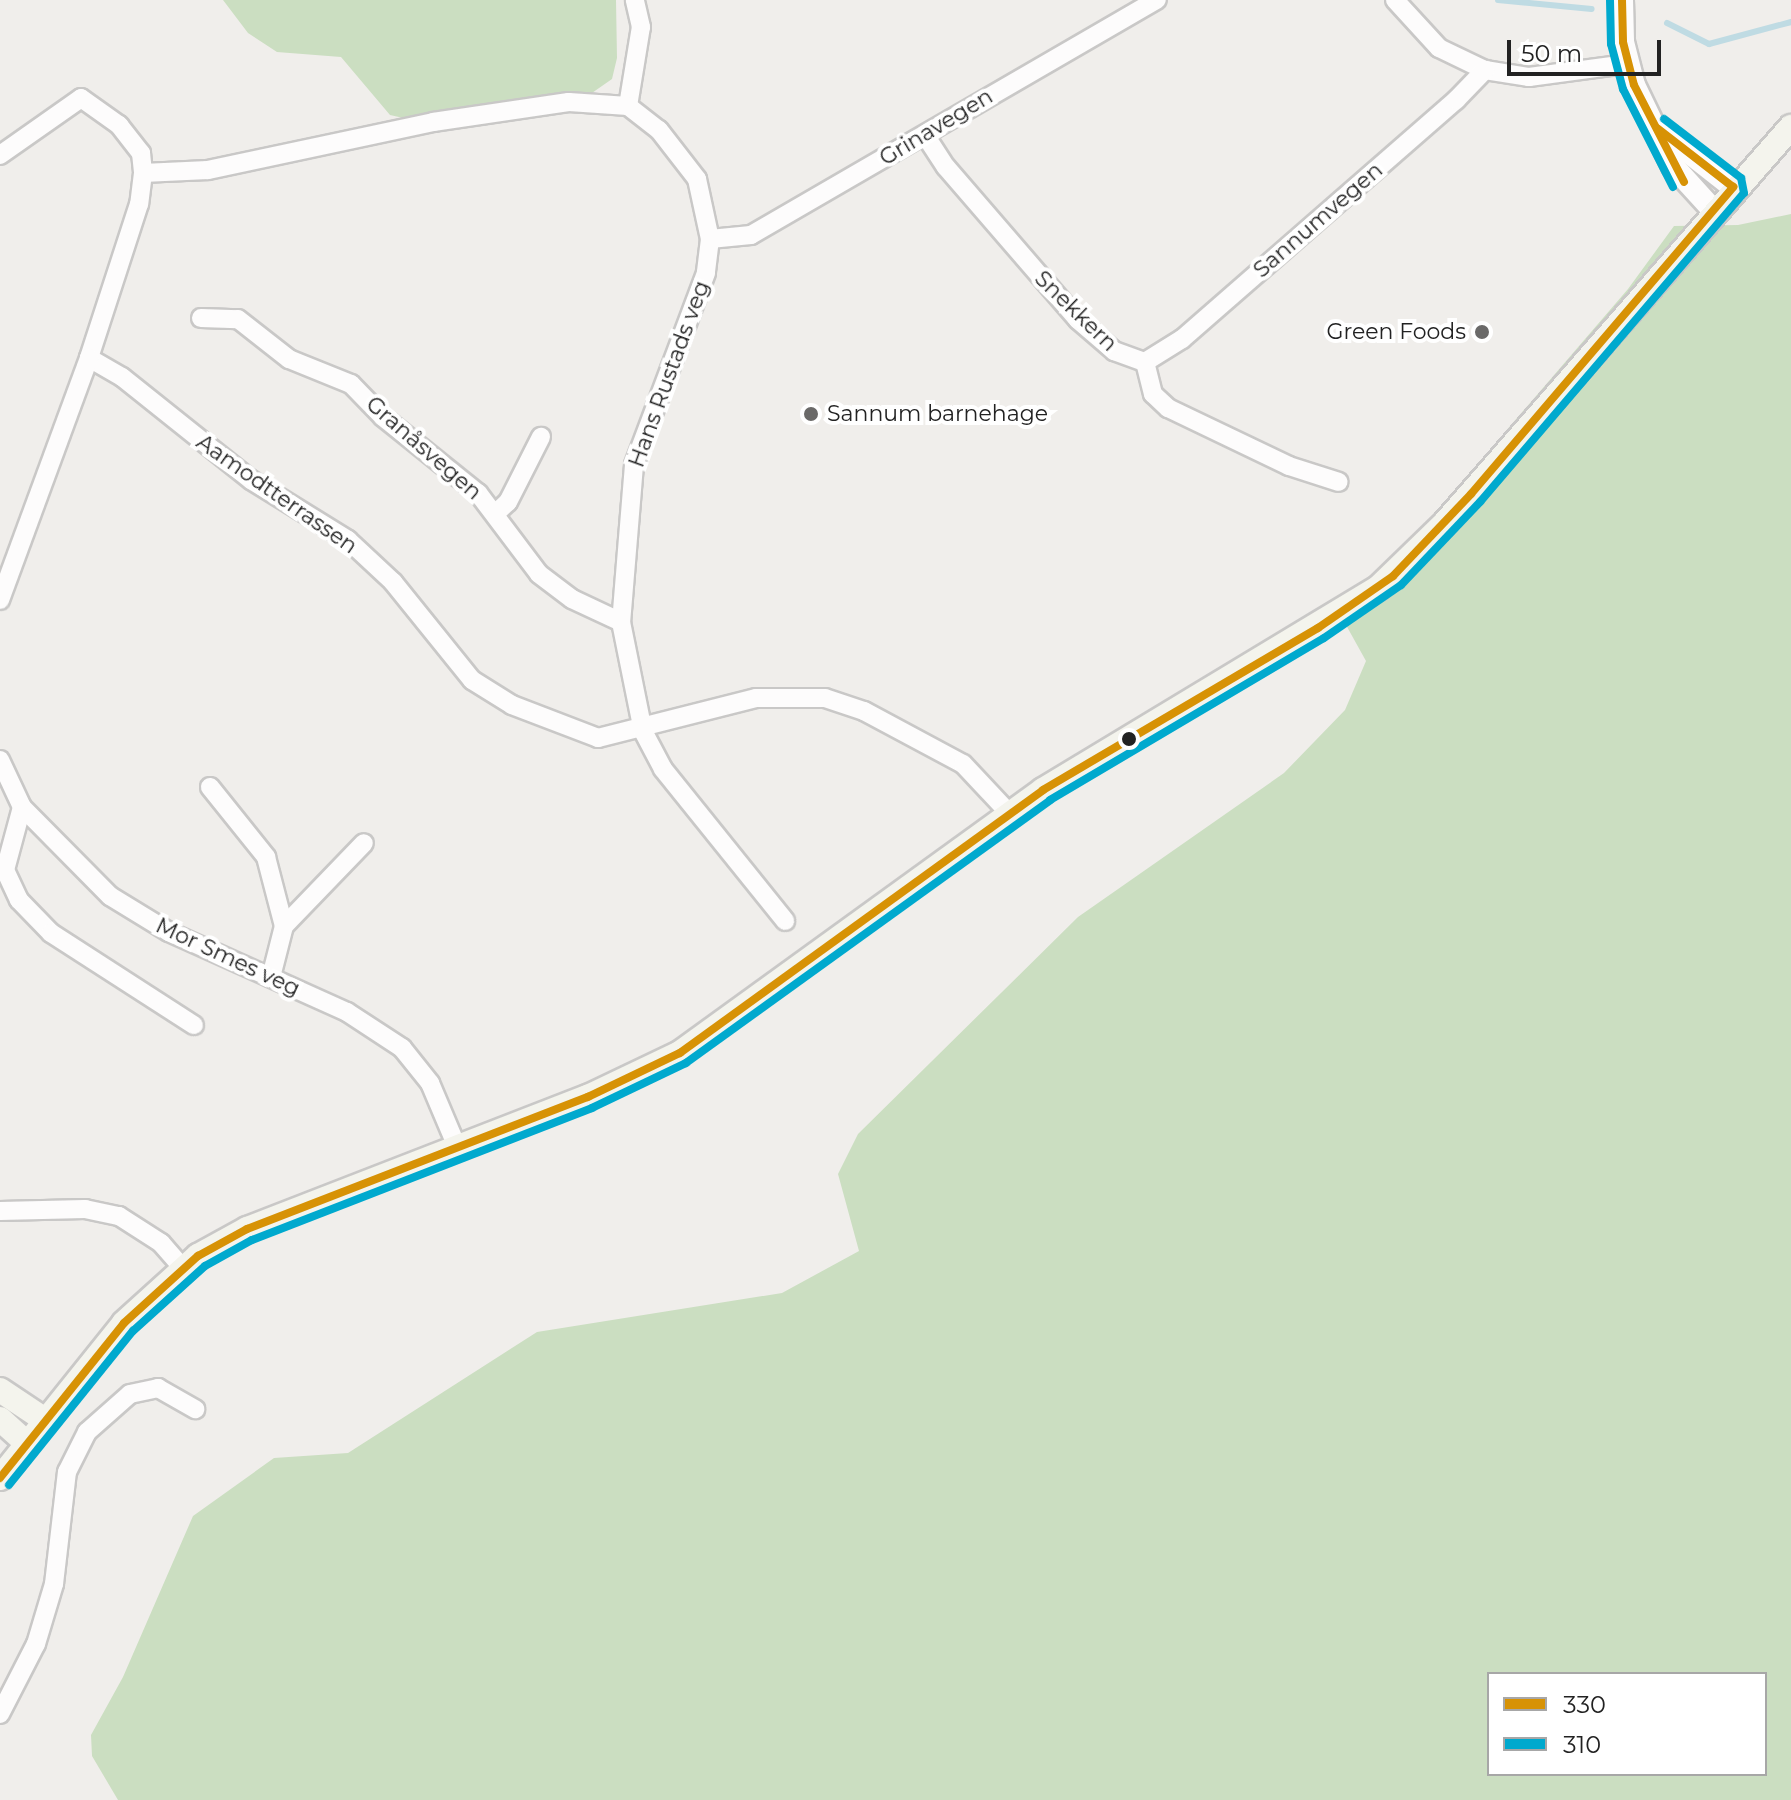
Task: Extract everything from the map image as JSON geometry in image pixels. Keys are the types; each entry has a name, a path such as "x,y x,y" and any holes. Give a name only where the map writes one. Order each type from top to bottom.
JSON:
{"main road":[{"path":"0,1478 124,1323 182,1267 247,1229 618,1084 680,1053 1009,813 1340,614 1393,576 1445,523 1733,187 1791,127"},
{"path":"0,1390 45,1420"},
{"path":"0,1419 27,1443"}],"street":[{"path":"143,173 208,170 433,122 569,102 628,106 641,27 635,0"},
{"name":"Grinavegen","path":"710,239 751,235 1157,0"},
{"path":"1395,0 1439,48 1485,70 1529,77 1627,64"},
{"path":"1622,0 1627,64 1683,182 1713,210"},
{"name":"Sannumvegen","path":"1145,362 1182,339 1485,70"},
{"path":"0,155 81,98 119,125 141,153 143,173 139,204 89,358 0,600"},
{"name":"Hans Rustads veg","path":"628,106 659,130 697,179 710,239 706,273 634,465 621,622 643,731 663,769 785,921"},
{"path":"1657,128 1733,187"},
{"name":"Snekkern","path":"925,135 946,167 1078,320 1114,351 1145,362 1153,394 1168,408 1289,466 1339,482"},
{"name":"Granåsvegen","path":"201,318 238,319 289,359 351,384 383,417 459,474 496,513 539,574 572,599 621,622"},
{"name":"Aamodtterrassen","path":"89,358 122,377 251,480 348,540 393,582 472,680 512,705 598,738 643,731 756,698 825,698 864,711 963,764 1009,813"},
{"path":"496,513 508,502 541,437"},
{"name":"Mor Smes veg","path":"0,760 22,807 110,896 169,932 347,1012 402,1048 430,1083 457,1147"},
{"path":"210,787 266,857 284,926 271,977"},
{"path":"22,807 5,870 19,900 51,933 194,1025"},
{"path":"284,926 364,843"},
{"path":"0,1211 85,1209 119,1216 161,1243 182,1267"},
{"path":"0,1714 36,1644 54,1584 67,1472 87,1432 130,1394 158,1388 195,1409"}],"green space":[{"path":"223,0 616,0 617,58 612,79 579,102 478,125 430,124 390,115 341,57 277,52 248,33"},
{"path":"1791,214 1791,1800 118,1800 92,1756 91,1735 123,1677 193,1516 274,1458 348,1453 537,1332 782,1293 859,1251 838,1174 858,1134 1078,917 1284,773 1345,710 1366,661 1336,607 1391,570 1453,509 1505,432 1628,289 1674,226 1738,225"}],"waterway":[{"path":"1498,0 1592,9"},
{"path":"1667,23 1709,44 1791,22"}],"transit line":[{"name":"310","path":"1610,0 1611,44 1623,89 1673,187"},
{"name":"330","path":"1622,0 1623,42 1634,85 1684,182"},
{"name":"310","path":"9,1485 133,1331 205,1266 252,1240 592,1108 686,1063 1050,800 1324,638 1401,585 1480,502 1744,193 1741,178 1664,119"},
{"name":"330","path":"0,1478 124,1323 198,1256 247,1229 588,1097 680,1053 1043,790 1318,628 1393,576 1471,494 1733,187 1657,128"}],"place":[{"name":"Green Foods","path":"1482,332"},
{"name":"Sannum barnehage","path":"811,414"}]}
